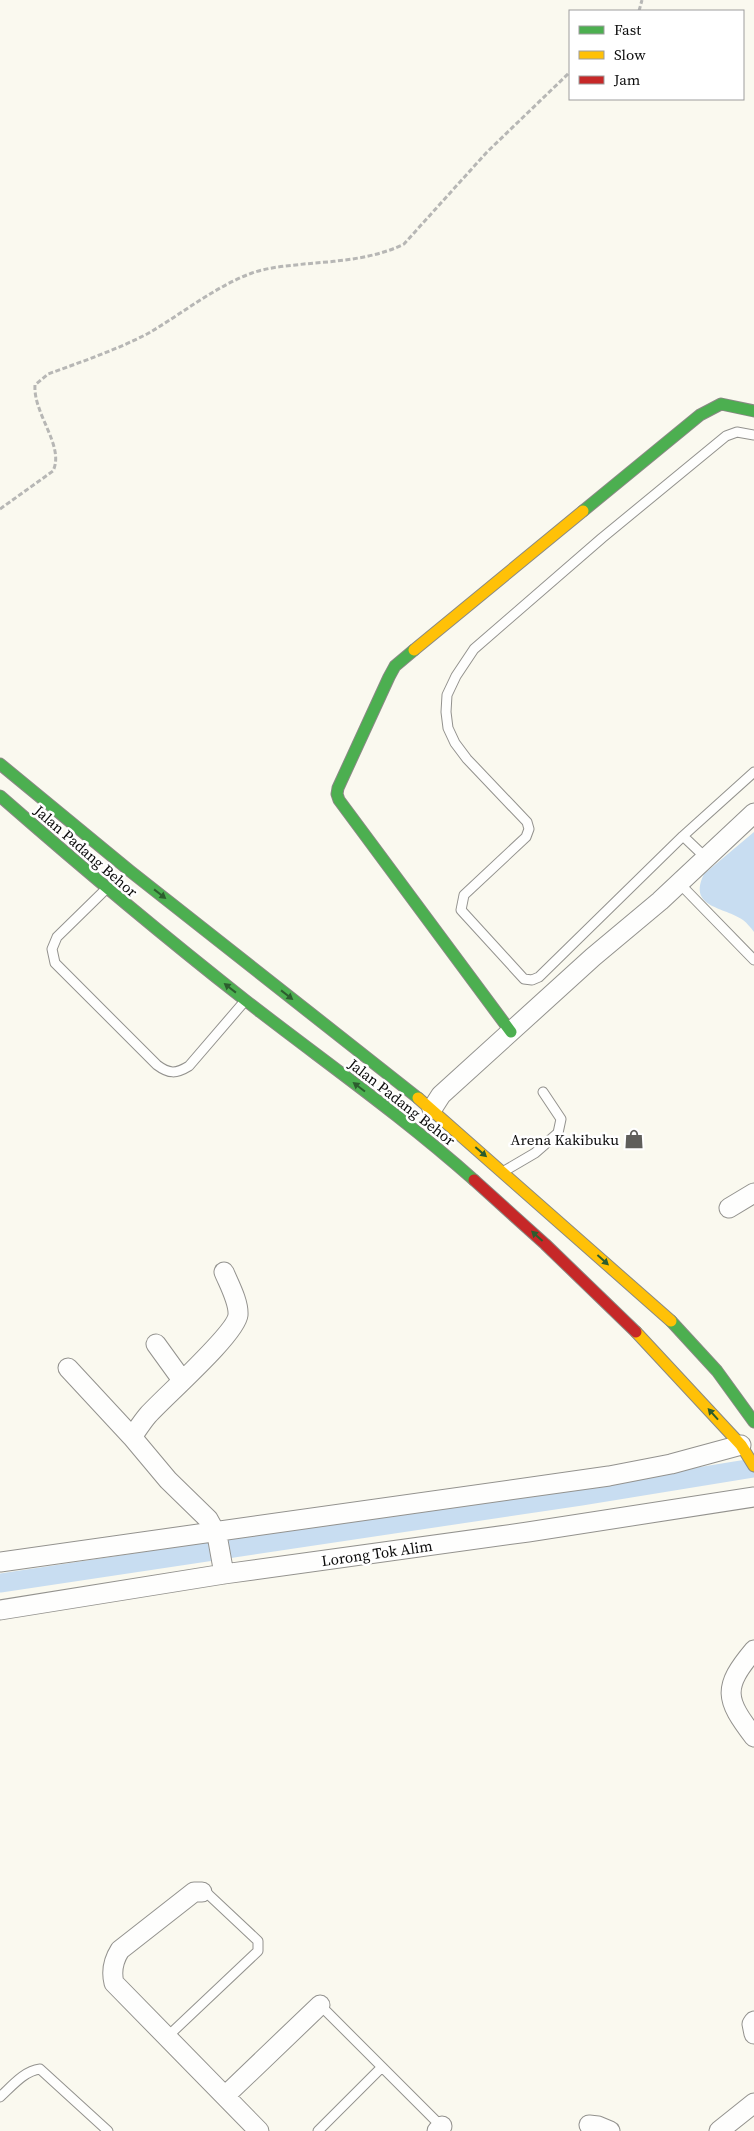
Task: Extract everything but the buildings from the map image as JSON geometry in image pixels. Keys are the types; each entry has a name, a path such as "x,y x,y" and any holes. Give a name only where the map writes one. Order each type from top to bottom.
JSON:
{"main road":[{"path":"511,1032 339,800 338,788 395,666 700,415 721,404 754,411"},
{"name":"Jalan Padang Behor","path":"0,764 427,1118 504,1172 675,1325 717,1371 754,1422"},
{"name":"Jalan Padang Behor","path":"0,796 106,889 245,1000 427,1138 545,1244 636,1332 743,1448 754,1466"},
{"path":"427,1118 427,1138"}],"street":[{"path":"427,1118 441,1095 593,957 680,884 754,813"},
{"path":"729,1208 754,1192"},
{"path":"132,1437 147,1416 209,1354 233,1327 238,1318 238,1308 224,1272"},
{"path":"156,1344 182,1380"},
{"path":"68,1368 132,1437 168,1480 208,1519 216,1533 224,1569"},
{"path":"0,1562 609,1476 743,1448"},
{"name":"Lorong Tok Alim","path":"0,1610 224,1569 528,1532 754,1497"},
{"path":"754,1650 737,1671 730,1696 734,1709 754,1737"},
{"path":"202,1892 194,1892 120,1950 112,1973 114,1983 260,2131"},
{"path":"225,2096 320,2006"},
{"path":"754,2021 752,2024 754,2034"},
{"path":"720,2131 754,2103"},
{"path":"589,2125 598,2126 610,2131"}],"lane":[{"path":"754,435 737,432 726,436 602,538 474,649 456,676 447,695 447,720 455,743 467,759 527,822 528,829 526,837 464,895 461,910 524,980 532,980 539,977 683,836 754,772"},
{"path":"683,836 706,858"},
{"path":"680,884 754,960"},
{"path":"106,889 57,937 52,949 55,963 157,1065 167,1072 178,1073 189,1066 245,1000"},
{"path":"504,1172 535,1153 558,1133 561,1118 543,1092"},
{"path":"167,2037 258,1951 258,1941 209,1895 202,1892"},
{"path":"320,2006 442,2130"},
{"path":"318,2131 382,2067"},
{"path":"0,2097 22,2077 33,2070 40,2069 108,2131"}],"path":[{"path":"0,509 53,471 57,463 56,453 34,394 35,385 48,374 146,334 228,284 252,273 275,267 370,256 389,251 404,244 487,152 569,73"}],"water":[{"path":"754,832 754,932 743,920 710,905 704,900 700,894 700,885 704,874"}],"waterway":[{"path":"0,1583 581,1496 754,1468"}],"traffic: fast":[{"path":"583,511 700,415 721,404 754,411"},
{"path":"414,650 395,666 389,677 338,788 337,794 339,800 511,1032"},
{"path":"0,764 130,871 418,1098"},
{"path":"0,796 183,950 245,1000 390,1110 474,1180"},
{"path":"671,1321 717,1371 754,1422"}],"traffic: slow":[{"path":"414,650 583,511"},
{"path":"418,1098 671,1321"},
{"path":"636,1332 741,1445 754,1466"}],"traffic: jam":[{"path":"474,1180 545,1244 636,1332"}],"place":[{"name":"Arena Kakibuku","path":"634,1139"}]}
